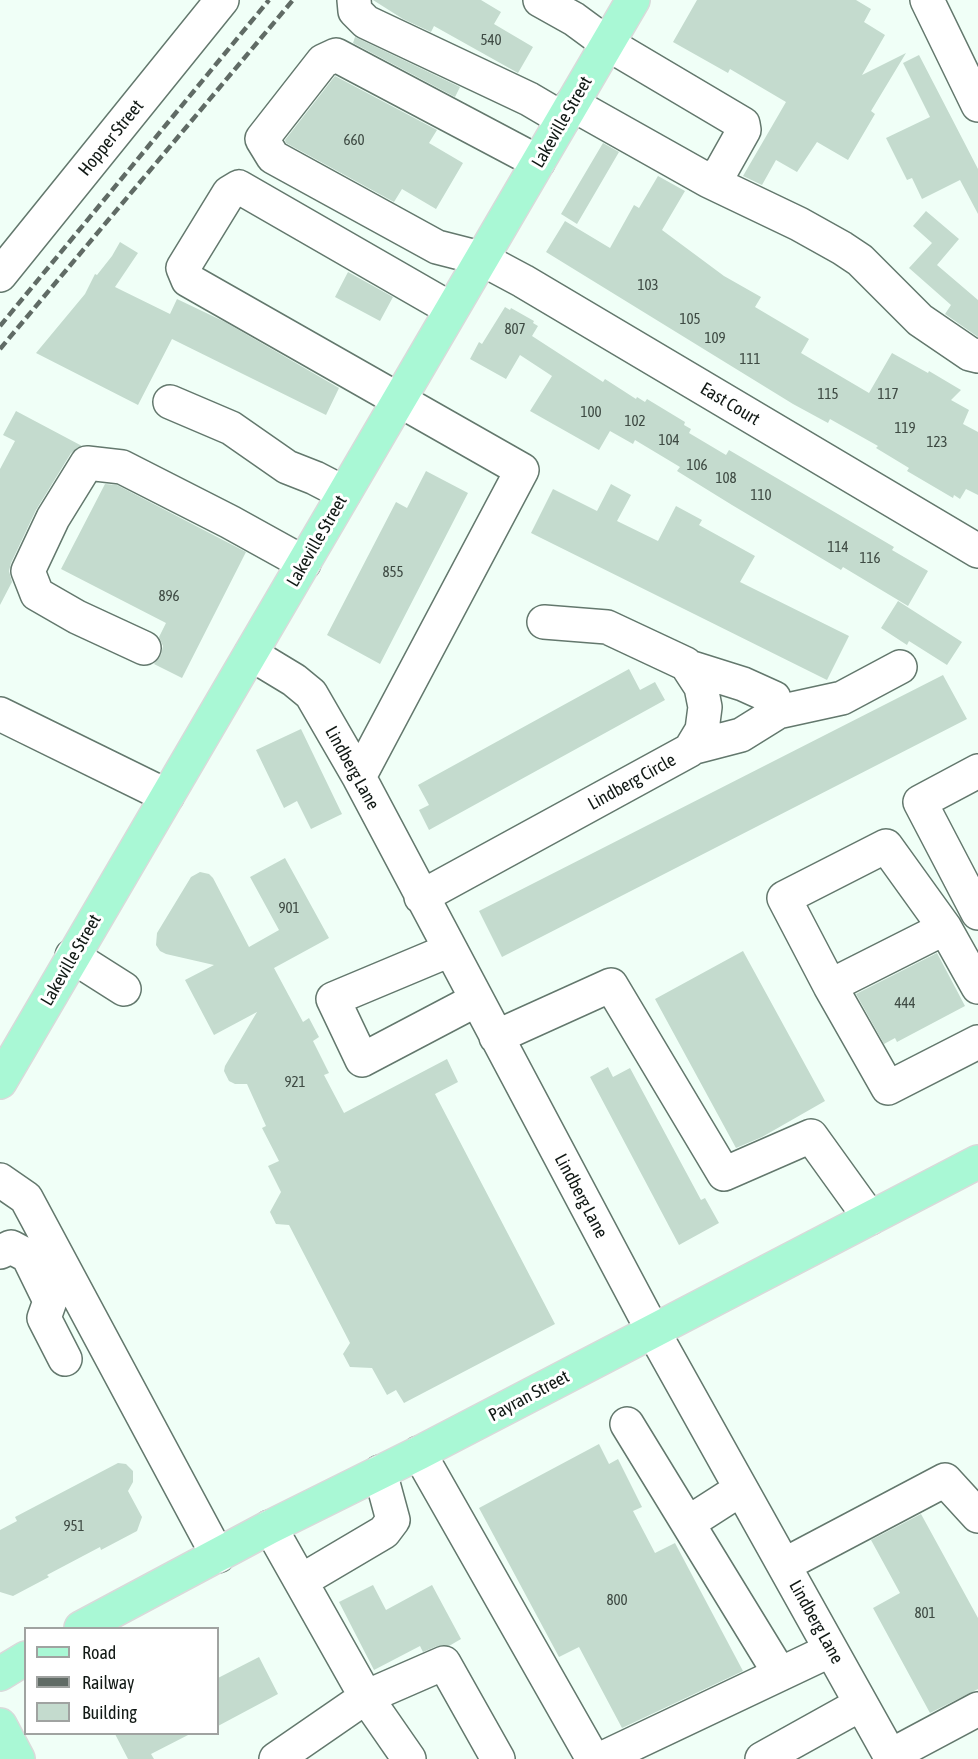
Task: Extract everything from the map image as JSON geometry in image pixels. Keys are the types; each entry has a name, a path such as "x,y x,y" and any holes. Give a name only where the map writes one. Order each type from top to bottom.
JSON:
{"main road":[{"name":"Lakeville Street","path":"0,1082 633,0"},
{"name":"Payran Street","path":"85,1627 270,1527 420,1453 978,1162"},
{"path":"0,1674 24,1659"},
{"path":"0,1725 18,1759"}],"street":[{"name":"Hopper Street","path":"0,275 222,0"},
{"path":"354,0 355,11 366,22 529,99 568,111 799,224 842,248 860,260 920,320 970,354 978,356"},
{"path":"540,0 574,19 608,44 743,124 744,130 722,171 709,181"},
{"path":"927,0 978,105"},
{"name":"East Court","path":"538,162 336,55 323,61 262,139 273,157 426,242 480,258 533,287 978,551"},
{"path":"359,777 522,470 188,280 183,268 229,193 239,187 451,309"},
{"path":"170,402 231,428 287,468 315,478 344,493"},
{"path":"144,648 77,617 37,594 28,571 53,518 87,463 122,467 304,563"},
{"path":"544,622 607,627 689,667 743,684 774,698 778,712"},
{"name":"Lindberg Lane","path":"251,654 294,680 311,694 359,777 654,1331 891,1757"},
{"name":"Lindberg Circle","path":"421,897 670,762 691,748 702,730 705,707 701,687 689,667"},
{"path":"691,748 741,735 778,712 842,699 900,667"},
{"path":"0,714 167,796"},
{"path":"978,771 920,802 978,913"},
{"path":"978,987 945,928 886,846 784,898 865,1050 888,1088 978,1042"},
{"path":"830,986 945,928"},
{"path":"450,950 333,999 362,1060 476,1000"},
{"path":"72,956 124,989"},
{"path":"496,1037 611,985 724,1174 811,1136 870,1218"},
{"path":"0,1180 26,1198 218,1556"},
{"path":"0,1252 11,1247 28,1256 50,1301 44,1318 65,1359"},
{"path":"627,1424 780,1674"},
{"path":"420,1453 593,1759"},
{"path":"301,1581 384,1532 393,1520 380,1472"},
{"path":"784,1565 945,1480 978,1516"},
{"path":"688,1522 741,1489"},
{"path":"270,1527 366,1696 409,1759"},
{"path":"601,1759 831,1650"},
{"path":"276,1759 366,1696 444,1663 498,1759"},
{"path":"762,1759 861,1704"},
{"path":"891,1757 978,1709"}],"building":[{"path":"373,0 481,0 501,12 494,24 533,47 518,73 434,26 431,32 403,19"},
{"path":"697,0 856,0 871,9 864,22 885,35 862,75 906,53 871,111 875,114 848,160 817,142 797,172 776,160 762,185 743,176 786,102 730,69 728,73 673,42"},
{"path":"355,37 460,87 455,97 353,43"},
{"path":"919,55 978,169 978,214 960,180 922,199 912,178 907,180 886,138 930,117 903,63"},
{"path":"335,76 437,130 429,143 463,163 436,209 402,189 394,202 286,143 285,140"},
{"path":"603,143 619,152 577,224 561,214"},
{"path":"658,176 685,191 662,230 724,276 761,297 755,307 809,339 801,353 869,393 892,353 961,390 951,400 969,410 963,424 978,432 978,495 966,489 960,499 954,495 953,498 907,471 909,468 876,448 878,446 830,419 828,423 793,404 546,252 565,221 610,248 634,205 639,208"},
{"path":"926,211 959,239 937,265 978,300 978,337 945,314 951,305 909,268 932,243 913,226"},
{"path":"120,242 138,253 115,287 170,314 177,299 225,322 339,388 326,415 172,339 138,405 36,353 85,294 95,274 97,275 112,256"},
{"path":"348,272 393,297 380,321 335,297"},
{"path":"505,307 534,321 533,323 538,326 532,336 603,382 605,379 636,399 637,397 645,402 647,399 685,422 684,425 691,429 689,433 726,455 729,450 894,547 892,550 928,571 908,606 843,567 841,570 732,505 677,471 680,467 635,440 633,444 610,431 599,450 530,411 552,376 520,355 506,379 470,359 479,342 482,344"},
{"path":"16,411 82,446 71,453 36,510 11,563 9,571 12,582 0,605 0,469 15,441 3,435"},
{"path":"426,471 468,493 380,664 327,635 396,502 407,508"},
{"path":"105,484 117,485 246,552 182,678 154,664 161,655 163,646 159,637 166,623 61,569"},
{"path":"611,484 631,495 617,521 658,541 676,506 702,520 699,525 755,556 740,582 849,636 827,680 531,533 553,489 597,511"},
{"path":"898,601 962,642 947,665 909,641 907,645 881,628"},
{"path":"629,669 640,690 655,682 665,700 429,830 419,810 429,805 418,785"},
{"path":"943,675 967,719 502,957 479,911"},
{"path":"301,729 342,814 311,829 297,801 284,808 256,750"},
{"path":"285,858 329,938 274,968 303,1022 309,1018 319,1037 313,1041 329,1073 324,1075 344,1113 447,1059 458,1082 435,1094 555,1324 404,1403 396,1390 387,1395 372,1368 350,1367 343,1354 350,1343 289,1225 276,1224 270,1212 281,1192 268,1166 279,1161 262,1128 266,1126 247,1084 235,1084 229,1081 224,1071 257,1012 214,1035 185,980 214,965 166,954 156,945 157,933 191,877 200,872 209,874 213,878 249,947 279,930 250,877"},
{"path":"743,951 825,1101 762,1137 736,1148 655,999"},
{"path":"937,953 965,1006 897,1042 895,1038 884,1044 856,994"},
{"path":"608,1067 613,1077 630,1068 701,1200 705,1198 719,1223 679,1245 590,1077"},
{"path":"599,1444 609,1464 618,1459 642,1507 633,1511 655,1553 675,1543 743,1671 622,1728 579,1647 559,1657 479,1508"},
{"path":"118,1463 126,1464 133,1471 133,1482 128,1491 142,1517 137,1531 101,1550 100,1547 13,1596 0,1592 0,1530 17,1521 15,1517"},
{"path":"921,1514 978,1618 978,1689 930,1713 873,1608 900,1593 871,1540"},
{"path":"373,1585 386,1610 432,1585 461,1639 449,1646 437,1646 423,1652 420,1646 374,1670 339,1602"},
{"path":"259,1657 278,1694 219,1725 219,1677"},
{"path":"116,1735 188,1735 151,1754 154,1759 128,1759"}],"railway":[{"path":"0,326 269,0"},
{"path":"0,349 293,0"}]}
